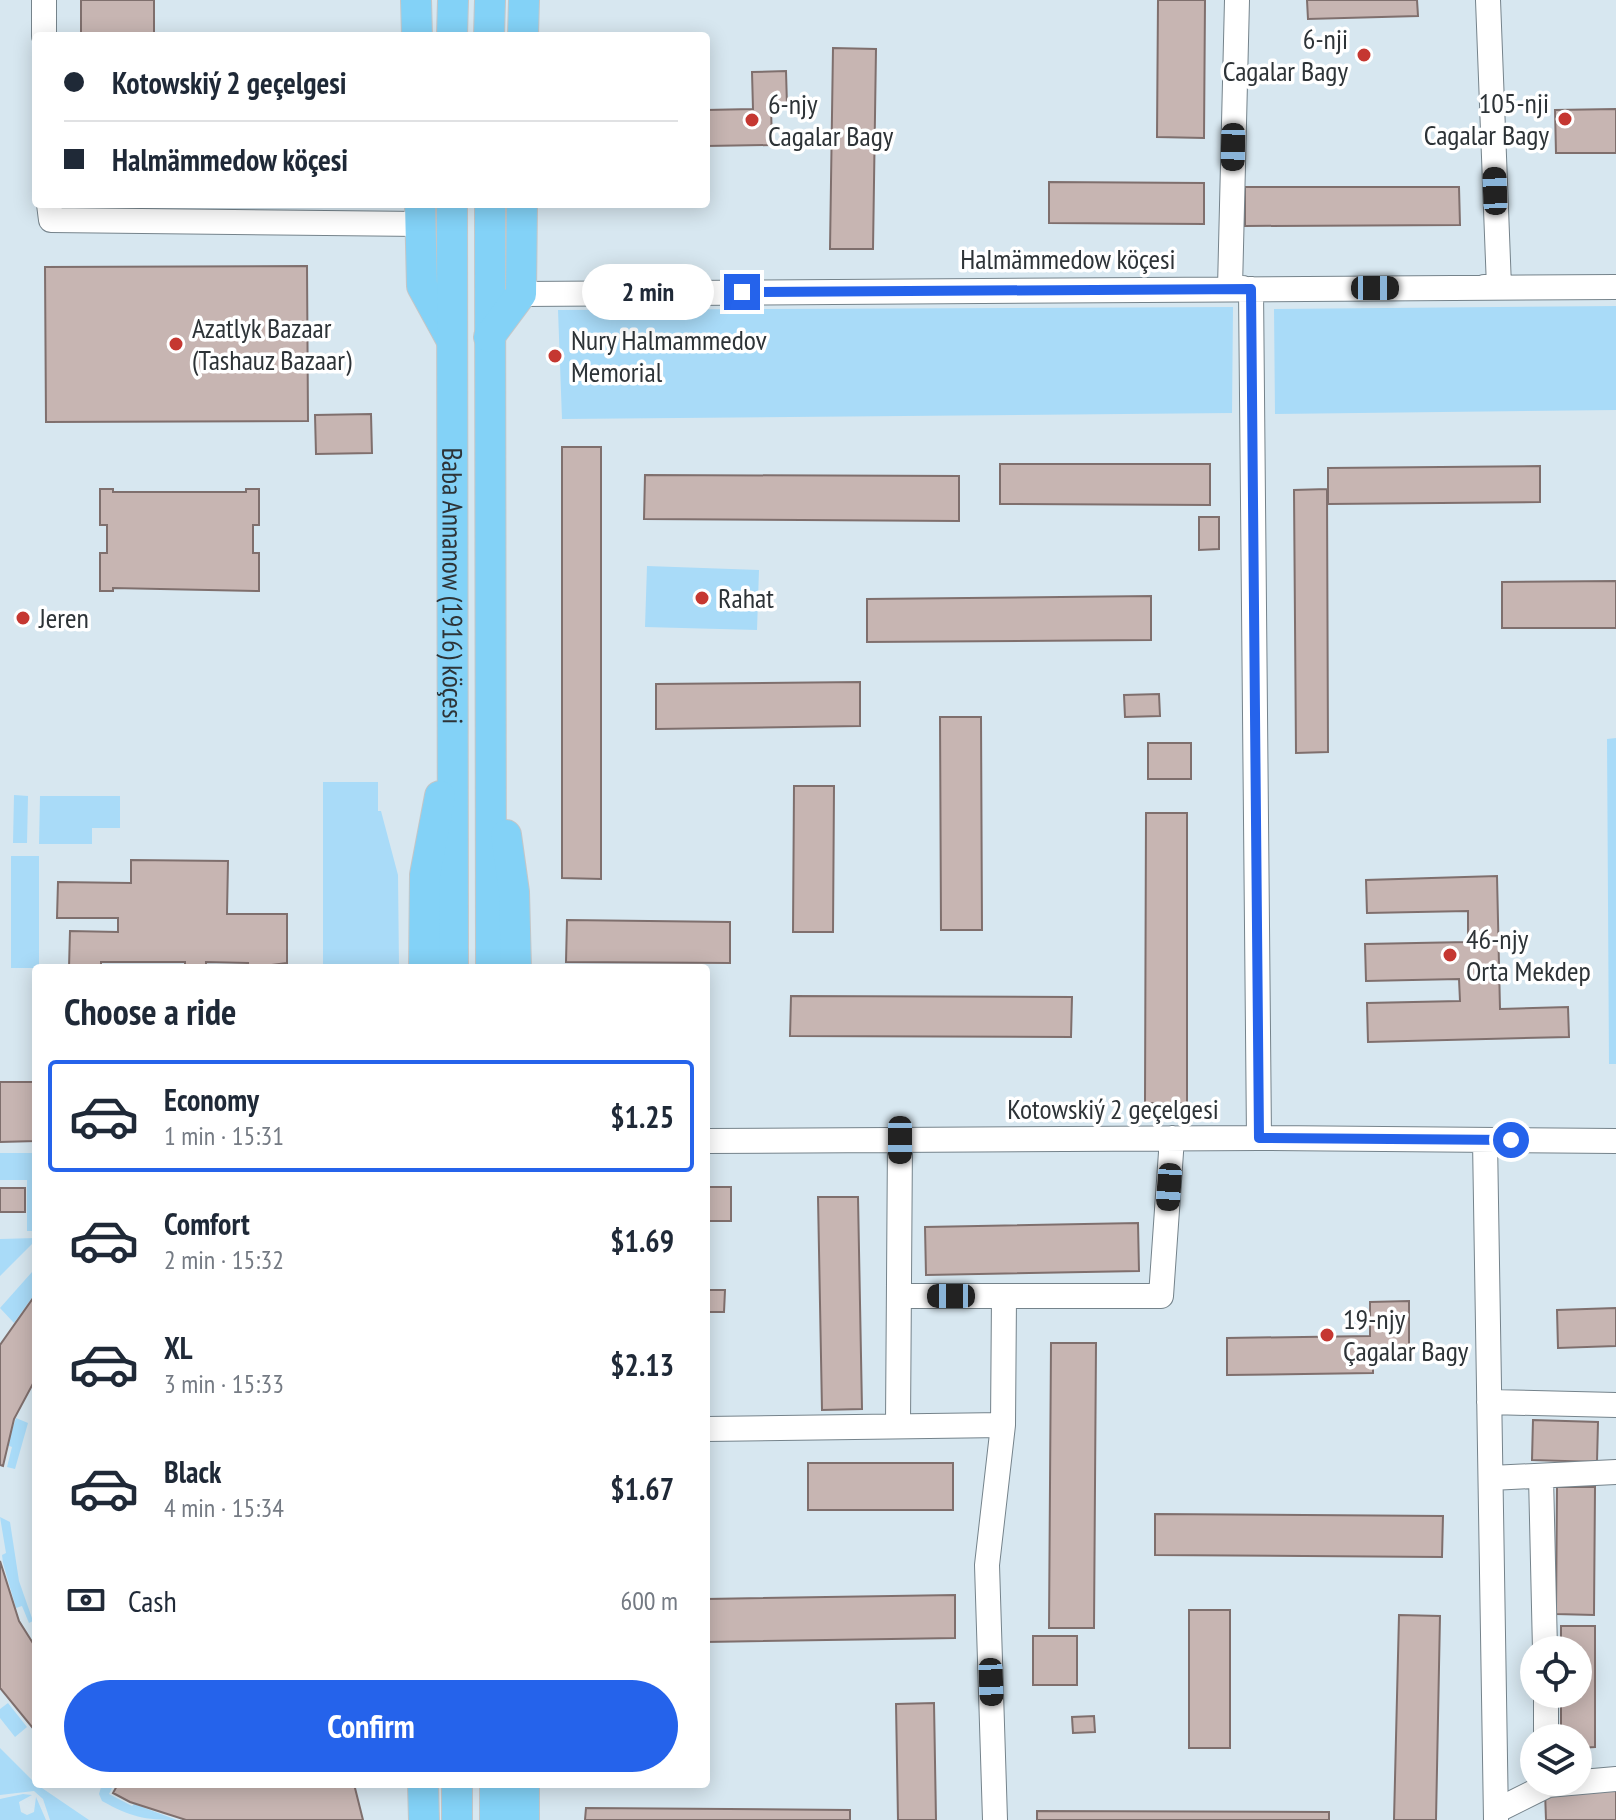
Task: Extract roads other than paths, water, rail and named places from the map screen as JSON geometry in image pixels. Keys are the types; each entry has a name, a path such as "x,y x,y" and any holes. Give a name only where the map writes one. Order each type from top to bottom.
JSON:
{"main road":[{"path":"416,0 417,32"},
{"path":"452,32 453,0"},
{"path":"489,32 490,0"},
{"path":"523,32 524,0"},
{"name":"Baba Annanow (1916) köçesi","path":"452,208 453,964"},
{"name":"Baba Annanow (1916) köçesi","path":"490,208 491,964"},
{"path":"489,337 521,294 522,208"},
{"path":"421,214 422,286 454,344"},
{"path":"490,724 514,892 516,964"},
{"path":"424,964 425,875 453,727"},
{"path":"457,1788 457,1820"},
{"path":"495,1788 495,1820"},
{"path":"422,1804 442,1820"},
{"path":"504,1820 526,1804"}],"street":[{"path":"44,0 44,32"},
{"path":"1237,0 1259,1138"},
{"path":"1488,0 1499,287"},
{"path":"50,208 51,220 421,214"},
{"name":"Halmämmedow köçesi","path":"521,294 1616,287"},
{"path":"899,1296 1161,1296 1172,1138"},
{"name":"Kotowskiý 2 geçelgesi","path":"710,1141 1259,1138 1616,1141"},
{"path":"898,1424 900,1140"},
{"path":"1485,1140 1496,1815 1528,1796"},
{"path":"995,1820 987,1565 1003,1425 1004,1296"},
{"path":"1489,1402 1616,1405"},
{"path":"710,1429 1003,1425"},
{"path":"1491,1478 1616,1472"},
{"path":"1541,1476 1545,1636"},
{"path":"1592,1781 1616,1779"}],"place":[{"name":"6-nji Cagalar Bagy","path":"1364,55"},
{"name":"105-nji Cagalar Bagy","path":"1565,119"},
{"name":"6-njy Cagalar Bagy","path":"752,120"},
{"name":"Azatlyk Bazaar (Tashauz Bazaar)","path":"176,344"},
{"name":"Nury Halmammedov Memorial","path":"555,356"},
{"name":"Rahat","path":"702,598"},
{"name":"Jeren","path":"23,618"},
{"name":"46-njy Orta Mekdep","path":"1450,955"},
{"name":"19-njy Çagalar Bagy","path":"1327,1335"}]}
